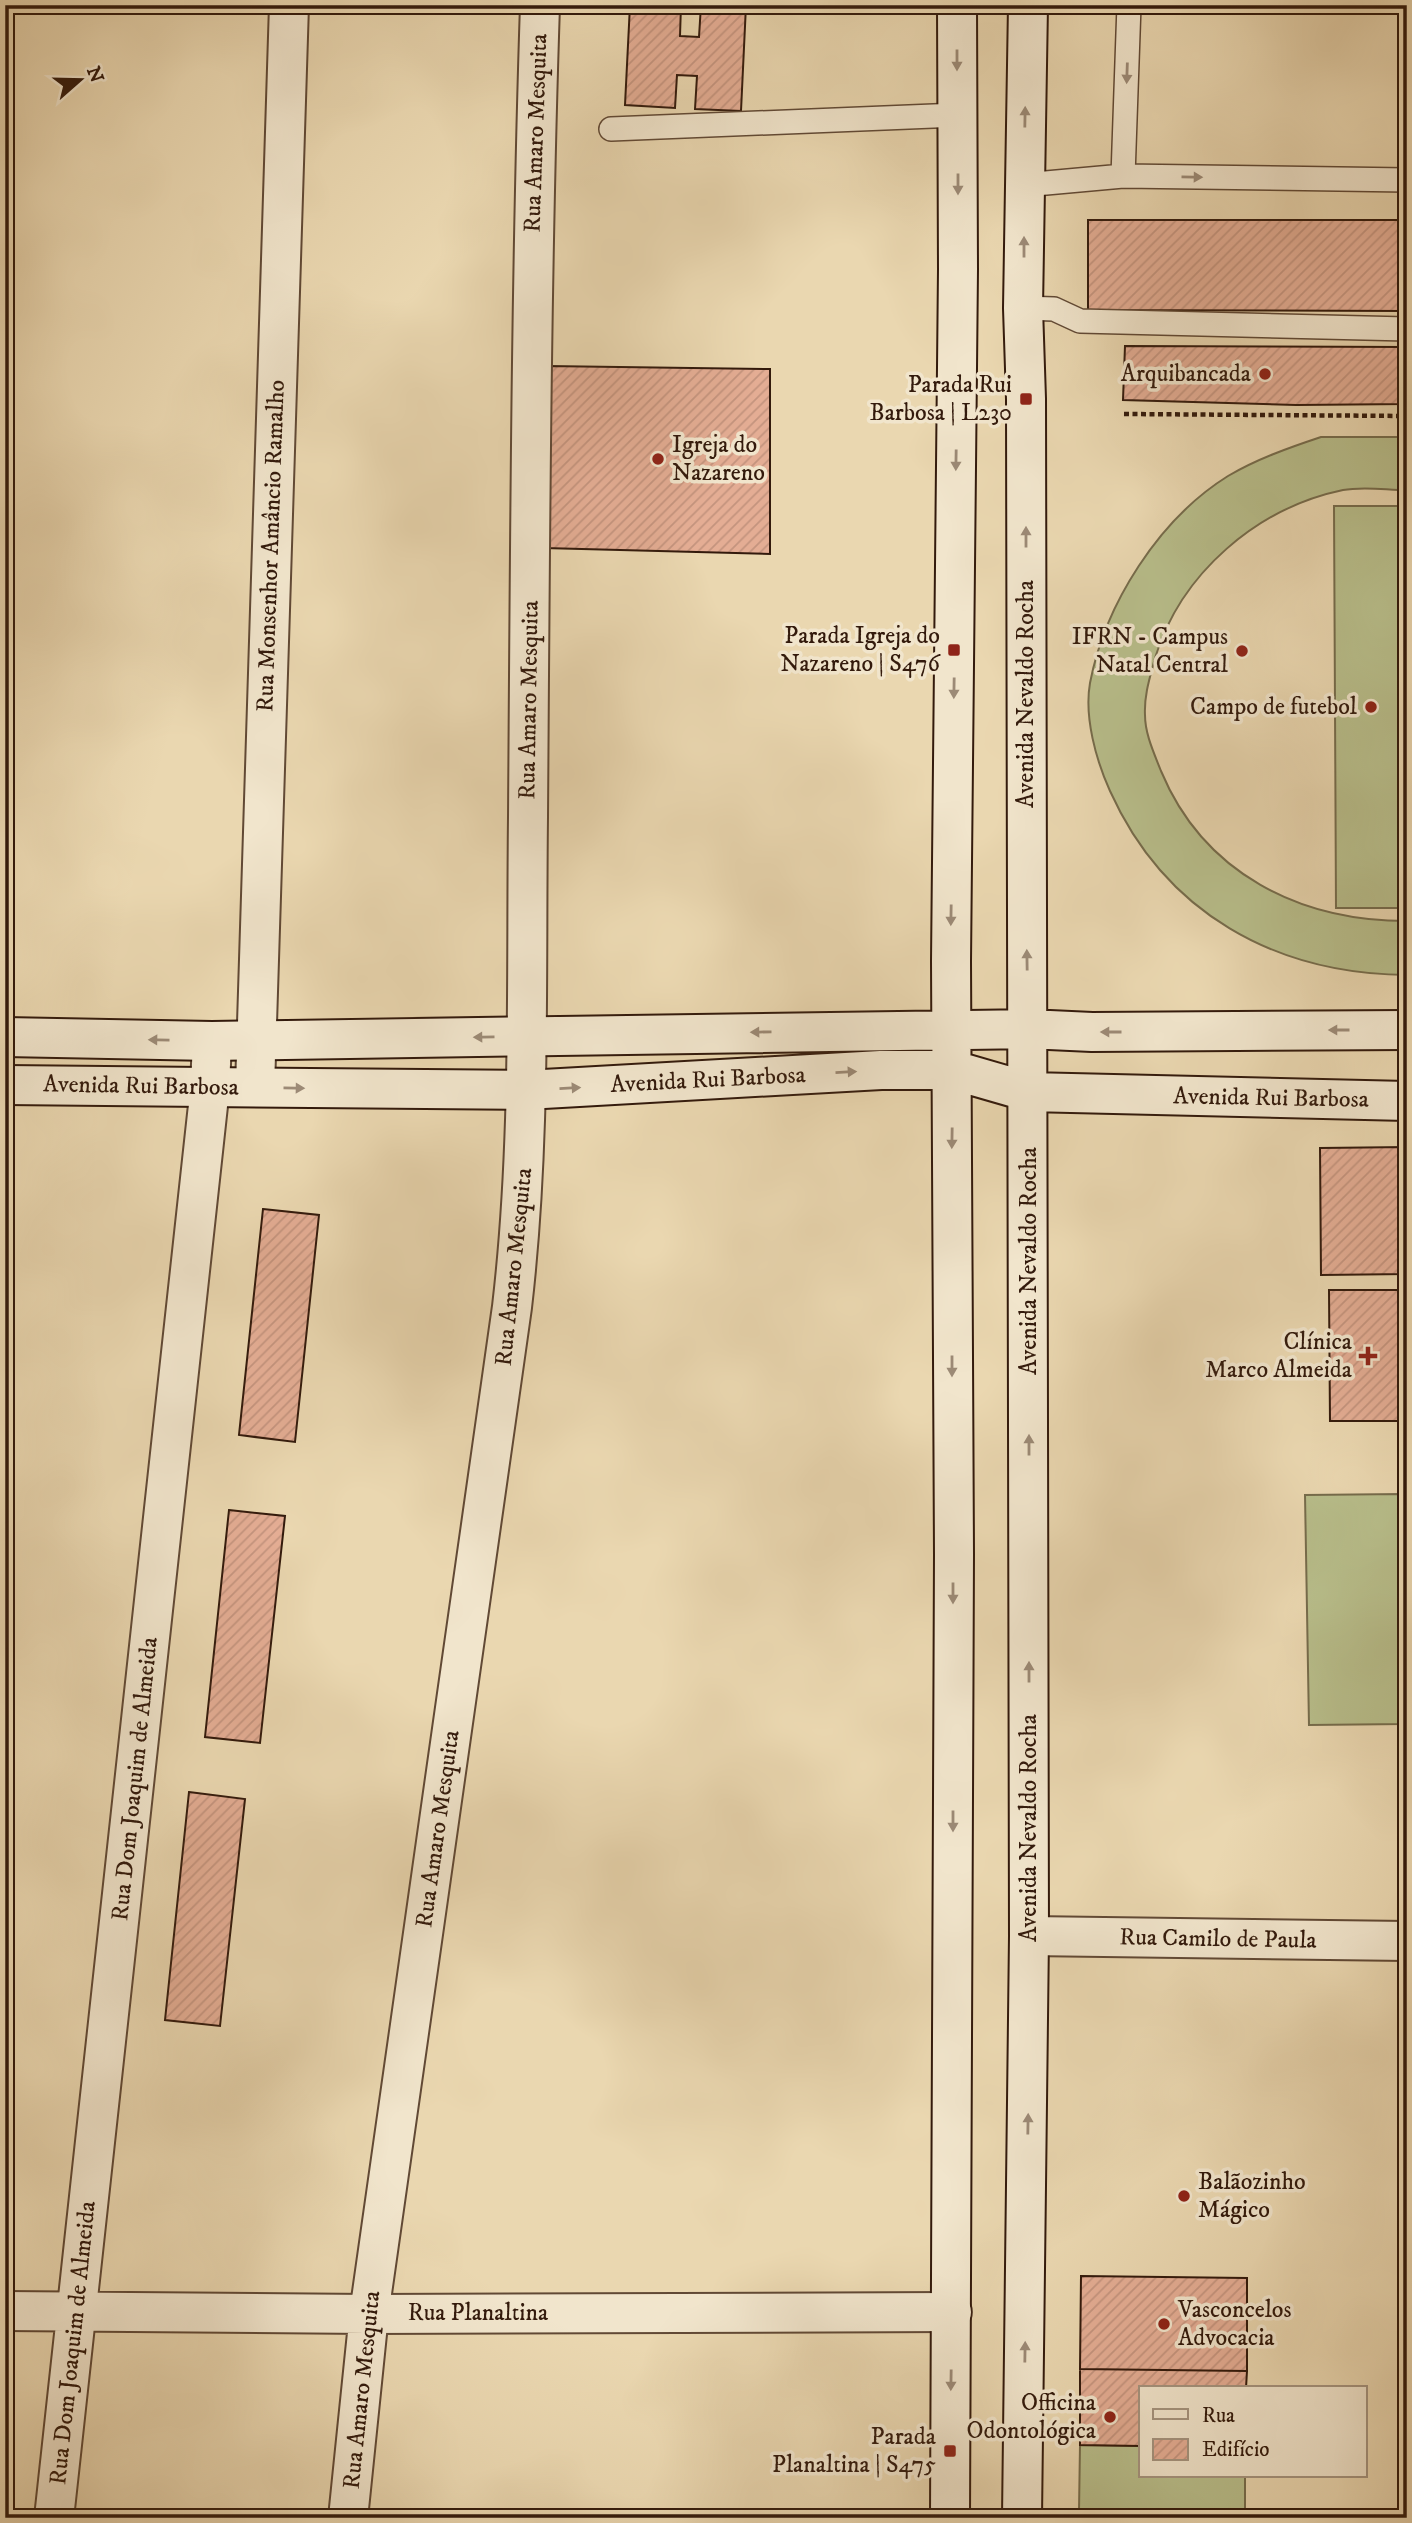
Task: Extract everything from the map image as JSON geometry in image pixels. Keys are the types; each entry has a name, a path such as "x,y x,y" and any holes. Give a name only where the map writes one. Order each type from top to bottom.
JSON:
{"main road":[{"name":"Rua Monsenhor Amâncio Ramalho","path":"255,1087 289,5"},
{"name":"Rua Amaro Mesquita","path":"348,2518 369,2314 512,1307 521,1224 526,1090 533,219 540,5"},
{"path":"950,2518 951,1030 957,5"},
{"name":"Avenida Nevaldo Rocha","path":"1022,2518 1030,1936 1026,399 1023,308 1028,5"},
{"name":"Avenida Rui Barbosa","path":"5,1037 212,1041 1028,1029 1093,1032 1407,1030"},
{"name":"Rua Dom Joaquim de Almeida","path":"54,2518 210,1087 212,1041"},
{"name":"Avenida Rui Barbosa","path":"5,1085 526,1090 881,1070 953,1070 1028,1093 1407,1101"},
{"name":"Rua Camilo de Paula","path":"1030,1936 1407,1941"},
{"name":"Rua Planaltina","path":"5,2311 369,2314 951,2312"}],"lane":[{"path":"1124,176 1129,5"},
{"path":"611,129 958,116"},
{"path":"1024,185 1124,176 1407,180"},
{"path":"1023,308 1054,309 1080,321 1407,329"}],"path":[{"path":"1125,414 1407,416"}],"green space":[{"path":"1321,437 1407,437 1407,490 1351,489 1311,499 1281,512 1226,549 1203,572 1183,598 1167,627 1148,686 1145,722 1161,771 1180,807 1203,838 1230,864 1260,885 1293,901 1329,912 1367,919 1407,921 1407,975 1359,972 1313,963 1270,949 1230,928 1193,903 1161,871 1133,834 1105,779 1090,724 1090,683 1108,623 1122,594 1158,540 1179,515 1228,476 1273,454"},
{"name":"Campo de futebol","path":"1334,506 1407,506 1407,908 1336,908"},
{"path":"1402,1494 1405,1724 1309,1725 1305,1495"},
{"path":"1080,2445 1139,2446 1139,2478 1245,2478 1245,2512 1079,2511"}],"building":[{"path":"630,5 681,5 680,36 699,37 701,5 746,5 741,111 695,109 697,76 677,75 675,108 625,105"},
{"path":"1088,220 1407,220 1407,311 1088,310"},
{"name":"Arquibancada","path":"1125,346 1407,347 1407,404 1296,405 1123,400"},
{"name":"Igreja do Nazareno","path":"547,366 770,369 770,554 544,548"},
{"path":"1407,1147 1407,1274 1321,1275 1320,1148"},
{"path":"263,1209 319,1215 295,1442 239,1435"},
{"name":"Clínica Marco Almeida","path":"1329,1290 1407,1290 1407,1421 1330,1421"},
{"path":"229,1510 285,1516 260,1743 205,1737"},
{"path":"189,1792 245,1799 220,2026 165,2020"},
{"name":"Vasconcelos Advocacia","path":"1081,2276 1247,2278 1247,2371 1080,2369"},
{"name":"Officina Odontológica","path":"1080,2369 1247,2371 1246,2386 1139,2386 1139,2446 1080,2445"}],"place":[{"name":"Arquibancada","path":"1265,374"},
{"name":"Parada Rui Barbosa | L230","path":"1026,399"},
{"name":"Igreja do Nazareno","path":"658,459"},
{"name":"Parada Igreja do Nazareno | S476","path":"954,650"},
{"name":"IFRN - Campus Natal Central","path":"1242,651"},
{"name":"Campo de futebol","path":"1371,707"},
{"name":"Clínica Marco Almeida","path":"1368,1356"},
{"name":"Balãozinho Mágico","path":"1184,2196"},
{"name":"Vasconcelos Advocacia","path":"1164,2324"},
{"name":"Officina Odontológica","path":"1110,2417"},
{"name":"Parada Planaltina | S475","path":"950,2451"}]}
